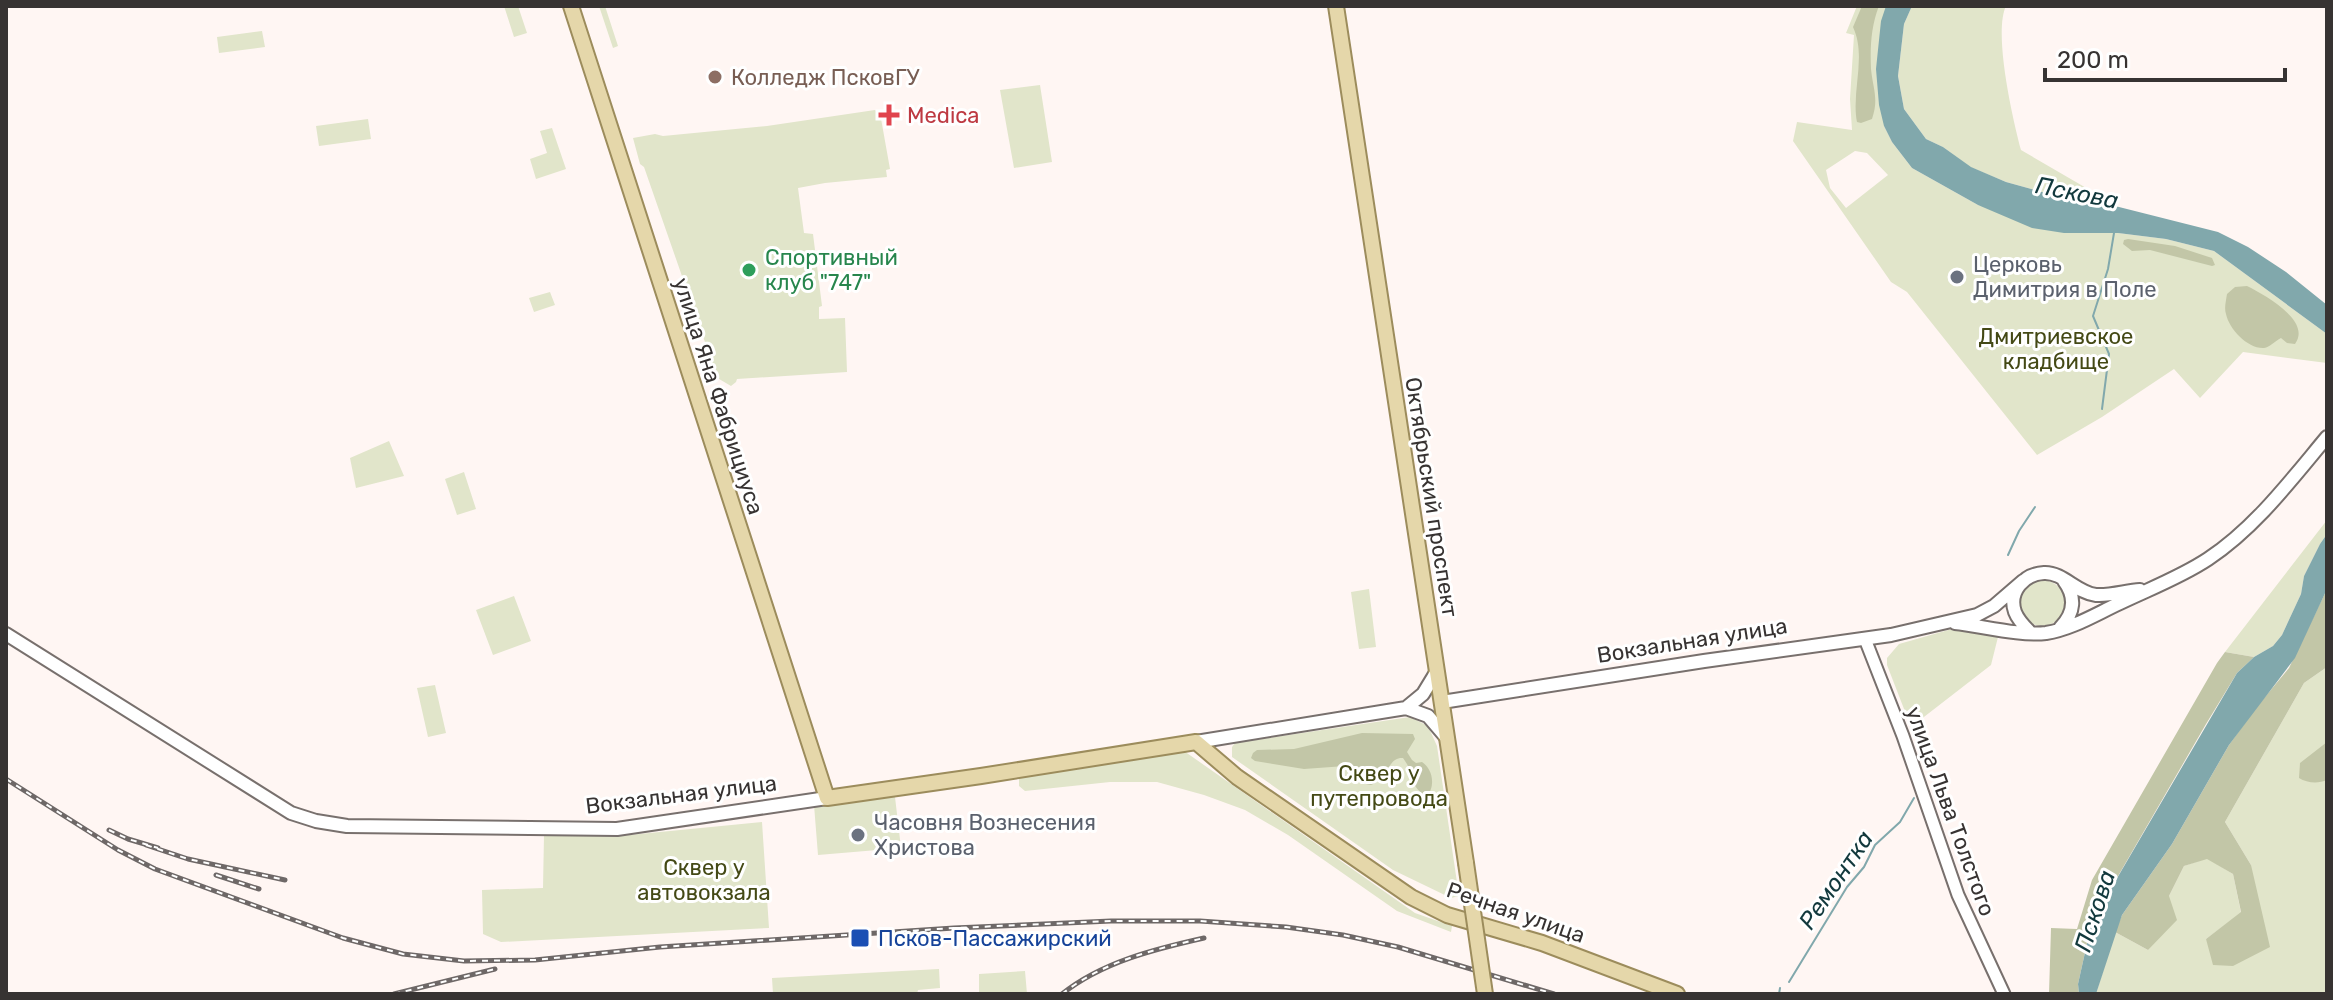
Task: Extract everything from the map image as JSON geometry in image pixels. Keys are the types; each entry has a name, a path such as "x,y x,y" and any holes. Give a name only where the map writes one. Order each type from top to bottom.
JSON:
{"main road":[{"name":"улица Яна Фабрициуса","path":"571,6 827,798"},
{"name":"Октябрьский проспект","path":"1336,6 1485,994"},
{"path":"2151,588 2095,595 2049,573 2042,573 2023,581 2017,588 2013,603 2015,613 2030,632 2049,633 2081,622 2151,588 2206,560 2228,544 2261,512 2327,437"},
{"path":"2058,630 2070,616 2073,607 2070,589 2062,579"},
{"name":"Вокзальная улица","path":"1442,702 1865,639 1948,622 1977,615 2023,581"},
{"name":"Вокзальная улица","path":"1948,622 2030,632"},
{"name":"Вокзальная улица","path":"6,634 291,813 347,826 617,829 981,776 1406,708"},
{"path":"1406,708 1423,694 1437,671"},
{"path":"1406,708 1428,716 1446,737"},
{"name":"Речная улица","path":"1196,742 1237,777 1411,897 1447,915 1542,943 1677,994"}],"street":[{"name":"улица Льва Толстого","path":"1865,639 1903,736 1958,895 2004,994"}],"green space":[{"path":"504,6 518,6 527,33 514,37"},
{"path":"599,6 605,6 618,46 613,48"},
{"name":"Дмитриевское кладбище","path":"1857,6 1886,6 1884,126 1912,168 1978,205 2118,233 2166,239 2214,251 2327,334 2327,363 2243,352 2200,398 2174,369 2037,455 1907,292 1891,282 1793,141 1797,122 1852,130 1850,99 1854,35 1846,33","holes":["1855,151 1867,153 1888,175 1846,208 1830,188 1826,170"]},
{"path":"1862,6 1879,6 1871,45 1875,106 1872,119 1861,123 1857,122 1856,110 1859,50 1853,27"},
{"path":"1912,6 2006,6 2003,56 2021,150 2119,207 2081,203 2006,182 1970,167 1926,139 1904,109 1898,76 1904,24"},
{"path":"262,31 265,47 219,53 217,37"},
{"path":"1040,85 1052,162 1014,168 1000,90"},
{"name":"Спортивный клуб \"747\"","path":"875,110 880,113 890,169 886,170 887,177 798,188 804,233 813,234 822,306 819,307 819,319 845,318 847,372 737,379 731,386 714,376 714,368 633,138 767,126"},
{"path":"368,119 371,139 319,146 316,126"},
{"path":"552,128 566,169 536,179 530,159 547,153 540,131"},
{"path":"2128,239 2175,246 2212,258 2215,265 2150,250 2132,251 2123,244"},
{"path":"2247,286 2275,302 2292,318 2299,335 2295,344 2281,338 2266,347 2258,347 2235,332 2225,312 2227,294 2235,287"},
{"path":"550,292 555,305 534,312 529,298"},
{"path":"389,441 404,476 356,488 350,458"},
{"path":"464,472 476,509 457,515 445,479"},
{"path":"2327,520 2327,534 2304,576 2301,594 2282,635 2273,646 2254,657 2225,652"},
{"path":"2042,580 2058,587 2065,603 2058,619 2042,626 2026,619 2019,603 2026,587"},
{"path":"1369,589 1376,647 1359,649 1351,592"},
{"path":"2327,589 2327,667 2304,683 2225,822 2251,865 2270,947 2233,966 2213,965 2206,939 2241,912 2233,874 2207,859 2184,866 2169,896 2177,920 2148,950 2115,932 2122,915 2172,844 2229,745 2289,668"},
{"path":"514,596 531,641 493,655 476,610"},
{"path":"1973,623 2000,629 1991,665 1911,727 1887,658 1899,644"},
{"path":"2225,652 2254,657 2237,673 2092,921 2078,984 2079,994 2049,994 2051,928 2077,929 2092,880"},
{"path":"2327,667 2327,994 2096,994 2115,932 2148,950 2184,866 2207,858 2233,874 2241,913 2206,939 2233,966 2251,865 2225,822 2304,683"},
{"path":"435,685 446,733 428,737 417,688"},
{"name":"Сквер у путепровода","path":"1410,717 1428,726 1437,746 1459,896 1451,898 1393,870 1232,757 1235,743"},
{"path":"1362,733 1413,734 1415,739 1407,752 1416,763 1426,765 1432,778 1426,797 1413,782 1403,758 1394,761 1382,778 1371,785 1355,782 1353,772 1345,766 1304,769 1251,758 1257,750 1294,749"},
{"path":"2327,742 2327,780 2313,782 2299,778 2300,763"},
{"path":"1184,751 1415,913 1452,926 1451,932 1397,911 1288,835 1245,810 1204,795 1157,782 1110,782 1025,791 1019,786 1019,776"},
{"path":"895,797 901,848 818,855 814,805"},
{"name":"Сквер у автовокзала","path":"762,822 769,928 501,942 483,934 482,890 543,888 544,835 619,836"},
{"path":"939,969 940,988 918,990 917,994 773,994 772,978"},
{"path":"1025,971 1027,994 979,994 979,974"}],"water":[{"path":"1886,6 1912,6 1904,24 1898,76 1904,109 1926,139 1971,167 2006,182 2081,203 2119,207 2218,232 2286,272 2327,305 2327,334 2214,251 2166,239 2032,228 1978,205 1912,168 1892,142 1879,105 1876,69 1881,21"},
{"path":"2327,534 2327,589 2295,658 2229,745 2172,844 2122,915 2096,994 2079,994 2078,984 2092,921 2237,673 2254,657 2273,646 2282,635 2301,594 2304,576"}],"waterway":[{"name":"Ремонтка","path":"2102,409 2109,354 2093,316 2108,269 2114,233"},
{"name":"Ремонтка","path":"2008,555 2035,507"},
{"name":"Ремонтка","path":"1789,982 1875,845 1900,822 1914,798"},
{"name":"Ремонтка","path":"1779,994 1780,988"}],"railway":[{"path":"6,779 118,850 155,869 343,938 403,954 464,961 535,960 660,947 954,928 1111,921 1200,921 1286,927 1343,935 1398,947 1554,994"},
{"path":"109,830 158,848"},
{"path":"146,845 188,859 285,880"},
{"path":"216,875 259,889"},
{"path":"1062,994 1112,965 1204,938"},
{"path":"394,994 495,969"}],"place":[{"name":"Колледж ПсковГУ","path":"715,77"},
{"name":"Medica","path":"889,115"},
{"name":"Спортивный клуб \"747\"","path":"749,270"},
{"name":"Церковь Димитрия в Поле","path":"1957,277"},
{"name":"Часовня Вознесения Христова","path":"858,835"},
{"name":"Псков-Пассажирский","path":"860,938"}],"water label":[{"name":"Пскова","path":"2077,193"},
{"name":"Пскова","path":"2095,911"}]}
